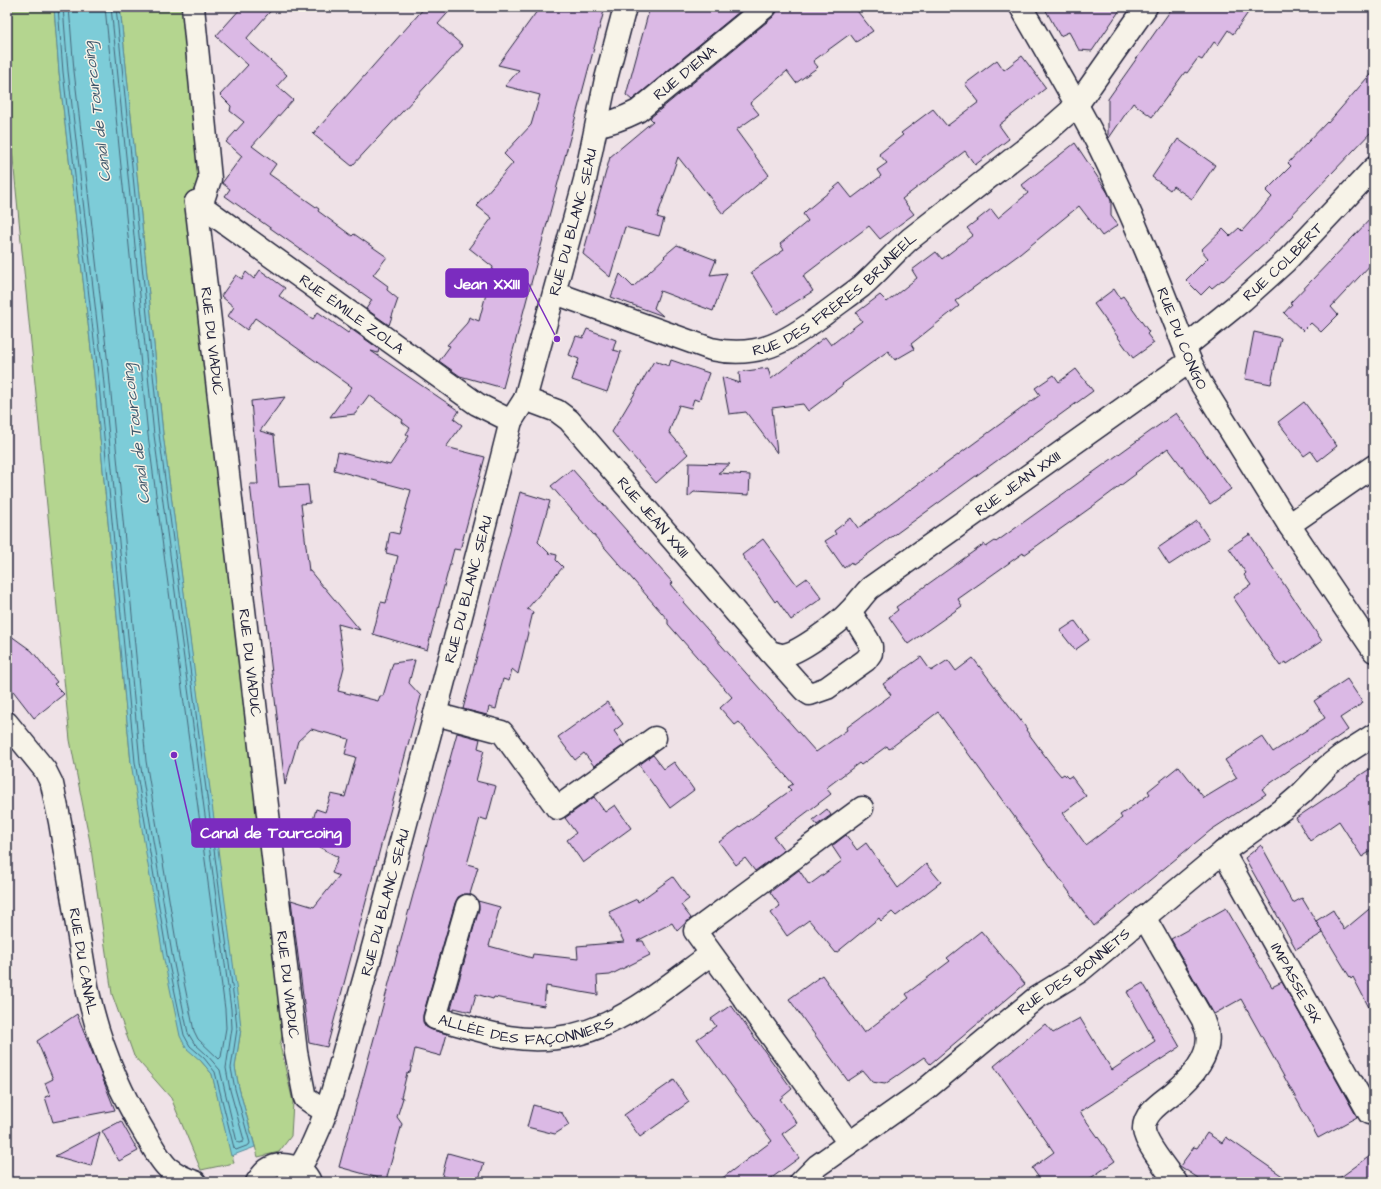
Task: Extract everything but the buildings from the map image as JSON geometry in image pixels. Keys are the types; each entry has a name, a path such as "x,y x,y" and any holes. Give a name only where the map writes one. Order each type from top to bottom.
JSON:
{"street":[{"path":"193,7 210,179 199,204"},
{"name":"RUE DU BLANC SEAU","path":"305,1175 336,1079 378,928 511,421 525,398 555,293 585,180 606,79 625,7"},
{"name":"RUE D'IENA","path":"597,125 622,120 638,111 766,7"},
{"name":"RUE DU CONGO","path":"1021,7 1077,105 1100,149 1130,213 1187,354 1200,382 1289,525 1374,651"},
{"name":"RUE DES FRÈRES BRUNEEL","path":"555,293 711,349 727,352 744,352 779,344 798,333 862,286 910,239 1042,136 1077,105 1146,7"},
{"name":"RUE COLBERT","path":"1187,354 1286,261 1374,168"},
{"name":"RUE ÉMILE ZOLA","path":"199,204 477,404 511,421"},
{"name":"RUE DU VIADUC","path":"199,204 296,1052 305,1098 326,1111"},
{"name":"RUE JEAN XXIII","path":"770,652 783,655 793,652 840,621 870,588 1187,354"},
{"name":"RUE JEAN XXIII","path":"525,398 557,411 569,420 770,652 804,690 810,694 827,688 866,660 870,653 871,646 850,611"},
{"path":"1289,525 1374,466"},
{"path":"435,714 502,732 557,808 655,738"},
{"name":"RUE DU CANAL","path":"7,723 44,770 52,784 60,822 88,992 93,1015 109,1062 132,1113 159,1157 168,1167 178,1174 195,1182"},
{"name":"RUE DES BONNETS","path":"801,1182 817,1166 926,1089 1036,998 1080,971 1222,852 1287,806 1327,767 1341,756 1374,735"},
{"path":"849,1144 695,931 862,808"},
{"name":"IMPASSE SIX","path":"1222,852 1369,1113"},
{"name":"ALLÉE DES FAÇONNIERS","path":"467,906 435,1018 509,1037 529,1039 568,1036 602,1026 620,1018 639,1006 711,954"},
{"path":"1144,917 1207,1031 1208,1043 1205,1055 1183,1084 1150,1112 1144,1130 1147,1141 1176,1182"},
{"path":"257,1182 268,1170 275,1166 291,1166 305,1175"}],"green space":[{"path":"7,7 54,7 59,72 94,375 131,763 201,1061 212,1074 234,1163 201,1170 171,1098 134,1056 112,994 90,842 70,740 7,98"},
{"path":"120,7 186,7 287,1016 280,1045 293,1102 291,1136 279,1152 258,1157 239,1088 235,1067 241,1029 163,434"}],"water":[{"path":"54,7 120,7 163,434 239,1008 241,1029 235,1067 239,1088 255,1147 231,1156 212,1074 201,1061 186,1048 180,1036 163,955 131,763 94,375 59,72"}],"place":[{"name":"Jean XXIII","path":"557,339"},
{"name":"Canal de Tourcoing","path":"174,755"}]}
